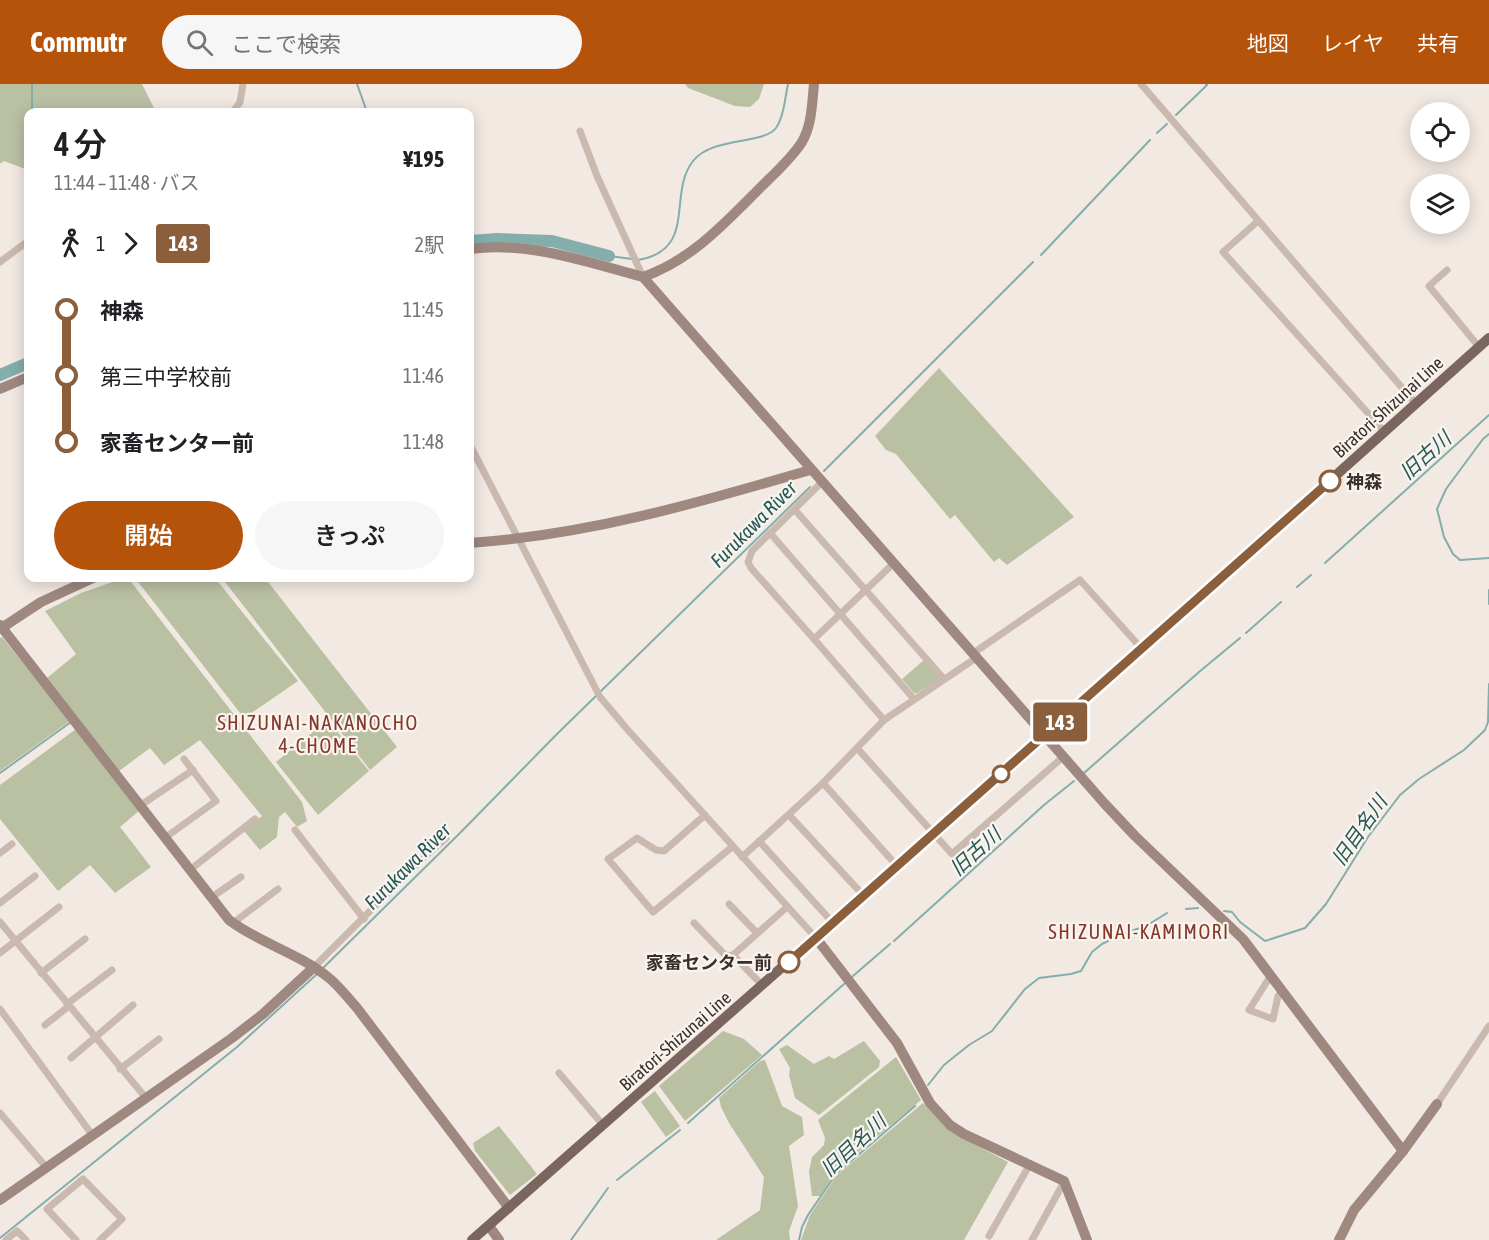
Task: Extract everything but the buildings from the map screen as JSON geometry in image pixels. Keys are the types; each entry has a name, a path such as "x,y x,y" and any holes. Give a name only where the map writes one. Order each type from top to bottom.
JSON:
{"main road":[{"name":"Biratori-Shizunai Line","path":"472,1240 934,834 1489,338"}],"street":[{"path":"236,108 240,102 243,84"},
{"path":"474,249 495,247 558,254 643,277 666,269 701,245 788,161 802,141 809,125 814,84"},
{"path":"1141,84 1416,404"},
{"path":"580,131 597,176 643,277 1063,757 1135,836 1243,939 1403,1151"},
{"path":"1258,221 1223,252 1385,432"},
{"path":"0,262 24,244"},
{"path":"1447,270 1429,286 1479,347"},
{"path":"0,389 24,379"},
{"path":"474,454 599,694 627,729 816,938 897,1043 930,1103 950,1125 964,1134 1064,1182 1087,1240"},
{"path":"474,543 596,527 658,513 810,470"},
{"path":"821,483 749,556 751,568 884,720"},
{"path":"795,510 944,679"},
{"path":"770,533 914,699"},
{"path":"814,639 893,564"},
{"path":"742,857 823,783 884,720 1080,580 1142,649"},
{"path":"84,582 40,602 1,627 233,923 250,935 318,971 337,986 357,1008 509,1208"},
{"path":"857,748 952,854 1063,757"},
{"path":"166,837 216,801 184,759"},
{"path":"141,806 193,770"},
{"path":"823,783 897,866"},
{"path":"705,815 664,851 656,850 637,838 608,859 653,912 732,847"},
{"path":"789,815 864,896"},
{"path":"191,869 255,819"},
{"path":"295,830 364,919"},
{"path":"0,1200 263,1014 318,971 364,919 421,860 446,838"},
{"path":"759,841 833,923"},
{"path":"0,853 12,844"},
{"path":"0,903 35,876"},
{"path":"212,897 241,877"},
{"path":"233,923 278,889"},
{"path":"729,904 757,933"},
{"path":"0,953 59,907"},
{"path":"694,923 726,956 733,955 787,907"},
{"path":"0,922 146,1098"},
{"path":"41,973 85,939"},
{"path":"733,955 762,985"},
{"path":"45,1024 112,970"},
{"path":"1271,975 1249,1010 1273,1019 1278,996 1283,990"},
{"path":"70,1058 134,1005"},
{"path":"0,1009 93,1136"},
{"path":"1339,1240 1354,1210 1403,1151 1489,1026"},
{"path":"120,1069 159,1039"},
{"path":"559,1073 603,1125"},
{"path":"0,1113 46,1167"},
{"path":"988,1236 1030,1164"},
{"path":"76,1240 47,1209 83,1179 122,1219 100,1240"},
{"path":"1032,1240 1064,1182"},
{"path":"489,1226 500,1240"},
{"path":"6,1240 17,1231 26,1240"}],"green space":[{"path":"0,84 142,84 154,108 24,108 24,168 4,161 0,164"},
{"path":"685,84 764,84 759,99 750,107 735,106 688,88"},
{"path":"939,368 1074,517 1007,565 999,558 994,562 955,515 950,519 896,454 886,450 875,436"},
{"path":"113,582 131,582 302,802 307,821 297,827 285,812 279,817 277,837 260,850 244,831 262,816 200,740 164,765 150,748 119,771 47,678 76,654 45,611 81,593"},
{"path":"138,582 218,582 298,681 244,718"},
{"path":"225,582 268,582 397,747 370,770"},
{"path":"2,637 70,721 0,771 0,638"},
{"path":"924,660 939,677 938,680 914,693 902,679"},
{"path":"328,720 369,771 318,815 276,762"},
{"path":"76,729 140,810 120,827 151,867 115,893 90,865 58,891 0,819 0,785"},
{"path":"723,1031 744,1039 762,1055 685,1121 659,1086"},
{"path":"864,1041 880,1061 879,1067 819,1115 795,1098 789,1075 790,1068 779,1049 787,1045 814,1064 829,1056 834,1059"},
{"path":"896,1057 921,1100 844,1164 820,1196 812,1196 809,1172 812,1157 824,1145 825,1138 818,1120"},
{"path":"765,1060 782,1106 802,1117 804,1135 789,1146 798,1206 789,1231 790,1240 716,1240 760,1210 764,1177 729,1123 719,1098 760,1061"},
{"path":"655,1091 680,1126 666,1137 641,1102"},
{"path":"923,1103 952,1132 1008,1162 964,1240 801,1240 810,1215 837,1175"},
{"path":"499,1126 537,1174 510,1195 475,1151 473,1143"}],"waterway":[{"path":"32,84 32,108"},
{"path":"357,84 366,108"},
{"path":"638,260 657,254 668,245 675,233 682,189 693,161 702,153 713,148 770,133 776,128 781,118 788,84"},
{"name":"Furukawa River","path":"1176,115 1206,84"},
{"name":"Furukawa River","path":"1157,133 1167,124"},
{"name":"Furukawa River","path":"1041,255 1150,140"},
{"path":"474,241 552,241 609,256"},
{"path":"609,256 632,259"},
{"name":"Furukawa River","path":"824,471 1033,262"},
{"path":"0,375 24,365"},
{"name":"旧古川","path":"1325,563 1489,415"},
{"name":"旧目名川","path":"1489,434 1446,489 1437,509 1444,537 1453,554 1460,560 1489,558"},
{"name":"Furukawa River","path":"323,968 557,734 810,487"},
{"name":"旧古川","path":"1297,587 1311,575"},
{"name":"旧目名川","path":"1489,590 1489,604"},
{"name":"旧古川","path":"1246,633 1281,602"},
{"name":"旧古川","path":"1084,773 1240,638"},
{"name":"旧目名川","path":"1224,911 1232,912 1240,922 1265,941 1305,928 1326,904 1368,837 1400,795 1419,779 1464,750 1485,730 1488,722 1489,684"},
{"path":"0,773 71,722"},
{"name":"旧古川","path":"894,941 1044,805 1074,781"},
{"name":"旧目名川","path":"1186,909 1198,908"},
{"name":"旧目名川","path":"928,1085 944,1065 969,1045 992,1031 1025,989 1039,978 1081,971 1092,952 1102,944 1146,926 1167,913"},
{"name":"旧古川","path":"853,976 890,944"},
{"name":"Furukawa River","path":"0,1238 237,1047 317,974"},
{"name":"旧古川","path":"688,1123 844,984"},
{"name":"旧目名川","path":"799,1240 808,1215 836,1174 915,1106"},
{"name":"旧古川","path":"617,1180 680,1130"},
{"name":"旧古川","path":"571,1240 608,1188"}],"bus line":[{"name":"143","path":"789,962 1330,481"}],"place":[{"name":"神森","path":"1330,481"},
{"name":"家畜センター前","path":"789,962"}],"district":[{"name":"SHIZUNAI-NAKANOCHO 4-CHOME","path":"318,734"},
{"name":"SHIZUNAI-KAMIMORI","path":"1139,931"}]}
